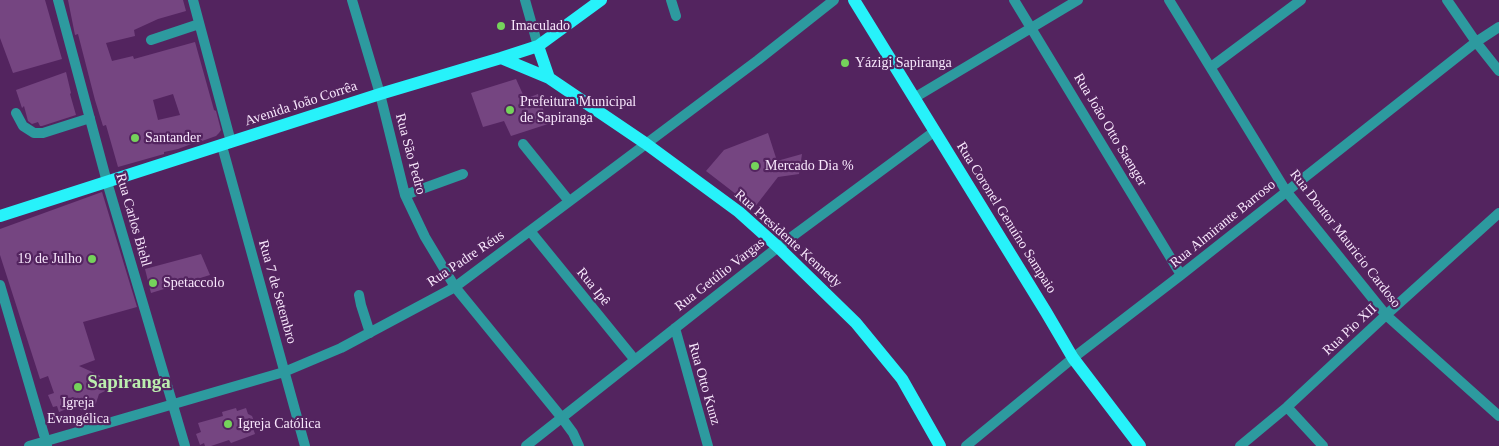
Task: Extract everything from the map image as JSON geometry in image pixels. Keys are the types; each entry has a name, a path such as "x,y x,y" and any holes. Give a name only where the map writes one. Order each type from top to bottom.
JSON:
{"main road":[{"name":"Avenida João Corrêa","path":"0,216 380,94 538,46 601,0"},
{"name":"Rua Coronel Genuíno Sampaio","path":"854,0 1074,358 1140,446"},
{"path":"538,46 548,78"},
{"name":"Rua Presidente Kennedy","path":"501,58 548,78 645,143 739,212 856,323 902,379 940,446"}],"street":[{"name":"Rua Carlos Biehl","path":"58,0 107,182 185,446"},
{"name":"Rua 7 de Setembro","path":"193,0 226,144 284,372 305,446"},
{"name":"Rua São Pedro","path":"352,0 380,94 405,195 425,237 455,286 562,418 573,433 579,446"},
{"path":"525,0 538,46"},
{"path":"671,0 676,16"},
{"name":"Rua Padre Réus","path":"29,446 47,443 284,372 341,348 455,286 758,60 834,0"},
{"name":"Rua João Otto Saenger","path":"1014,0 1181,275"},
{"path":"914,98 1078,0"},
{"name":"Rua Doutor Mauricio Cardoso","path":"1169,0 1286,191 1386,315 1499,416"},
{"path":"1211,67 1301,0"},
{"path":"1447,0 1476,42 1499,70"},
{"path":"151,40 199,24"},
{"name":"Rua Almirante Barroso","path":"966,446 1074,358 1286,191 1476,42 1499,27"},
{"path":"16,113 23,126 34,133 43,133 90,118"},
{"name":"Rua Getúlio Vargas","path":"526,446 778,247 935,131"},
{"path":"523,144 570,201"},
{"path":"405,195 463,174"},
{"name":"Rua Pio XII","path":"1240,446 1287,407 1499,213"},
{"name":"Rua Ipê","path":"530,231 635,360"},
{"path":"0,285 47,443"},
{"path":"359,296 370,332"},
{"name":"Rua Otto Kunz","path":"675,328 708,446"},
{"path":"1287,407 1323,446"}],"building":[{"path":"0,0 45,0 62,59 13,73 0,38"},
{"path":"68,0 183,0 186,11 158,19 134,30 135,36 106,43 112,61 133,56 134,59 195,42 221,130 216,136 118,167 106,125 103,126 95,100 78,34 75,35","holes":["173,94 180,115 158,120 153,100"]},
{"path":"66,72 76,115 42,126 38,122 32,124 28,121 24,106 22,108 16,90"},
{"name":"Prefeitura Municipal de Sapiranga","path":"516,79 525,99 538,94 548,124 511,136 504,121 483,127 471,93"},
{"name":"Mercado Dia %","path":"768,133 777,161 802,154 799,174 778,177 754,208 706,171 724,150"},
{"path":"102,192 137,307 83,322 95,360 79,366 99,375 105,391 99,394 96,403 90,409 83,411 74,406 59,412 57,406 53,407 48,395 54,393 48,376 40,379 0,255 0,229"},
{"path":"201,254 210,275 151,293 145,269"},
{"name":"Igreja Católica","path":"236,408 237,411 246,408 248,414 252,416 255,434 231,443 229,440 211,446 205,446 204,443 200,445 196,434 201,432 198,423 223,416 222,412"}],"place":[{"name":"Imaculado","path":"501,26"},
{"name":"Yázigi Sapiranga","path":"845,63"},
{"name":"Prefeitura Municipal de Sapiranga","path":"510,110"},
{"name":"Santander","path":"135,138"},
{"name":"Mercado Dia %","path":"755,166"},
{"name":"19 de Julho","path":"92,259"},
{"name":"Spetaccolo","path":"153,283"},
{"name":"Igreja Evangélica","path":"78,387"},
{"name":"Igreja Católica","path":"228,424"}],"district":[{"name":"Sapiranga","path":"129,383"}]}
